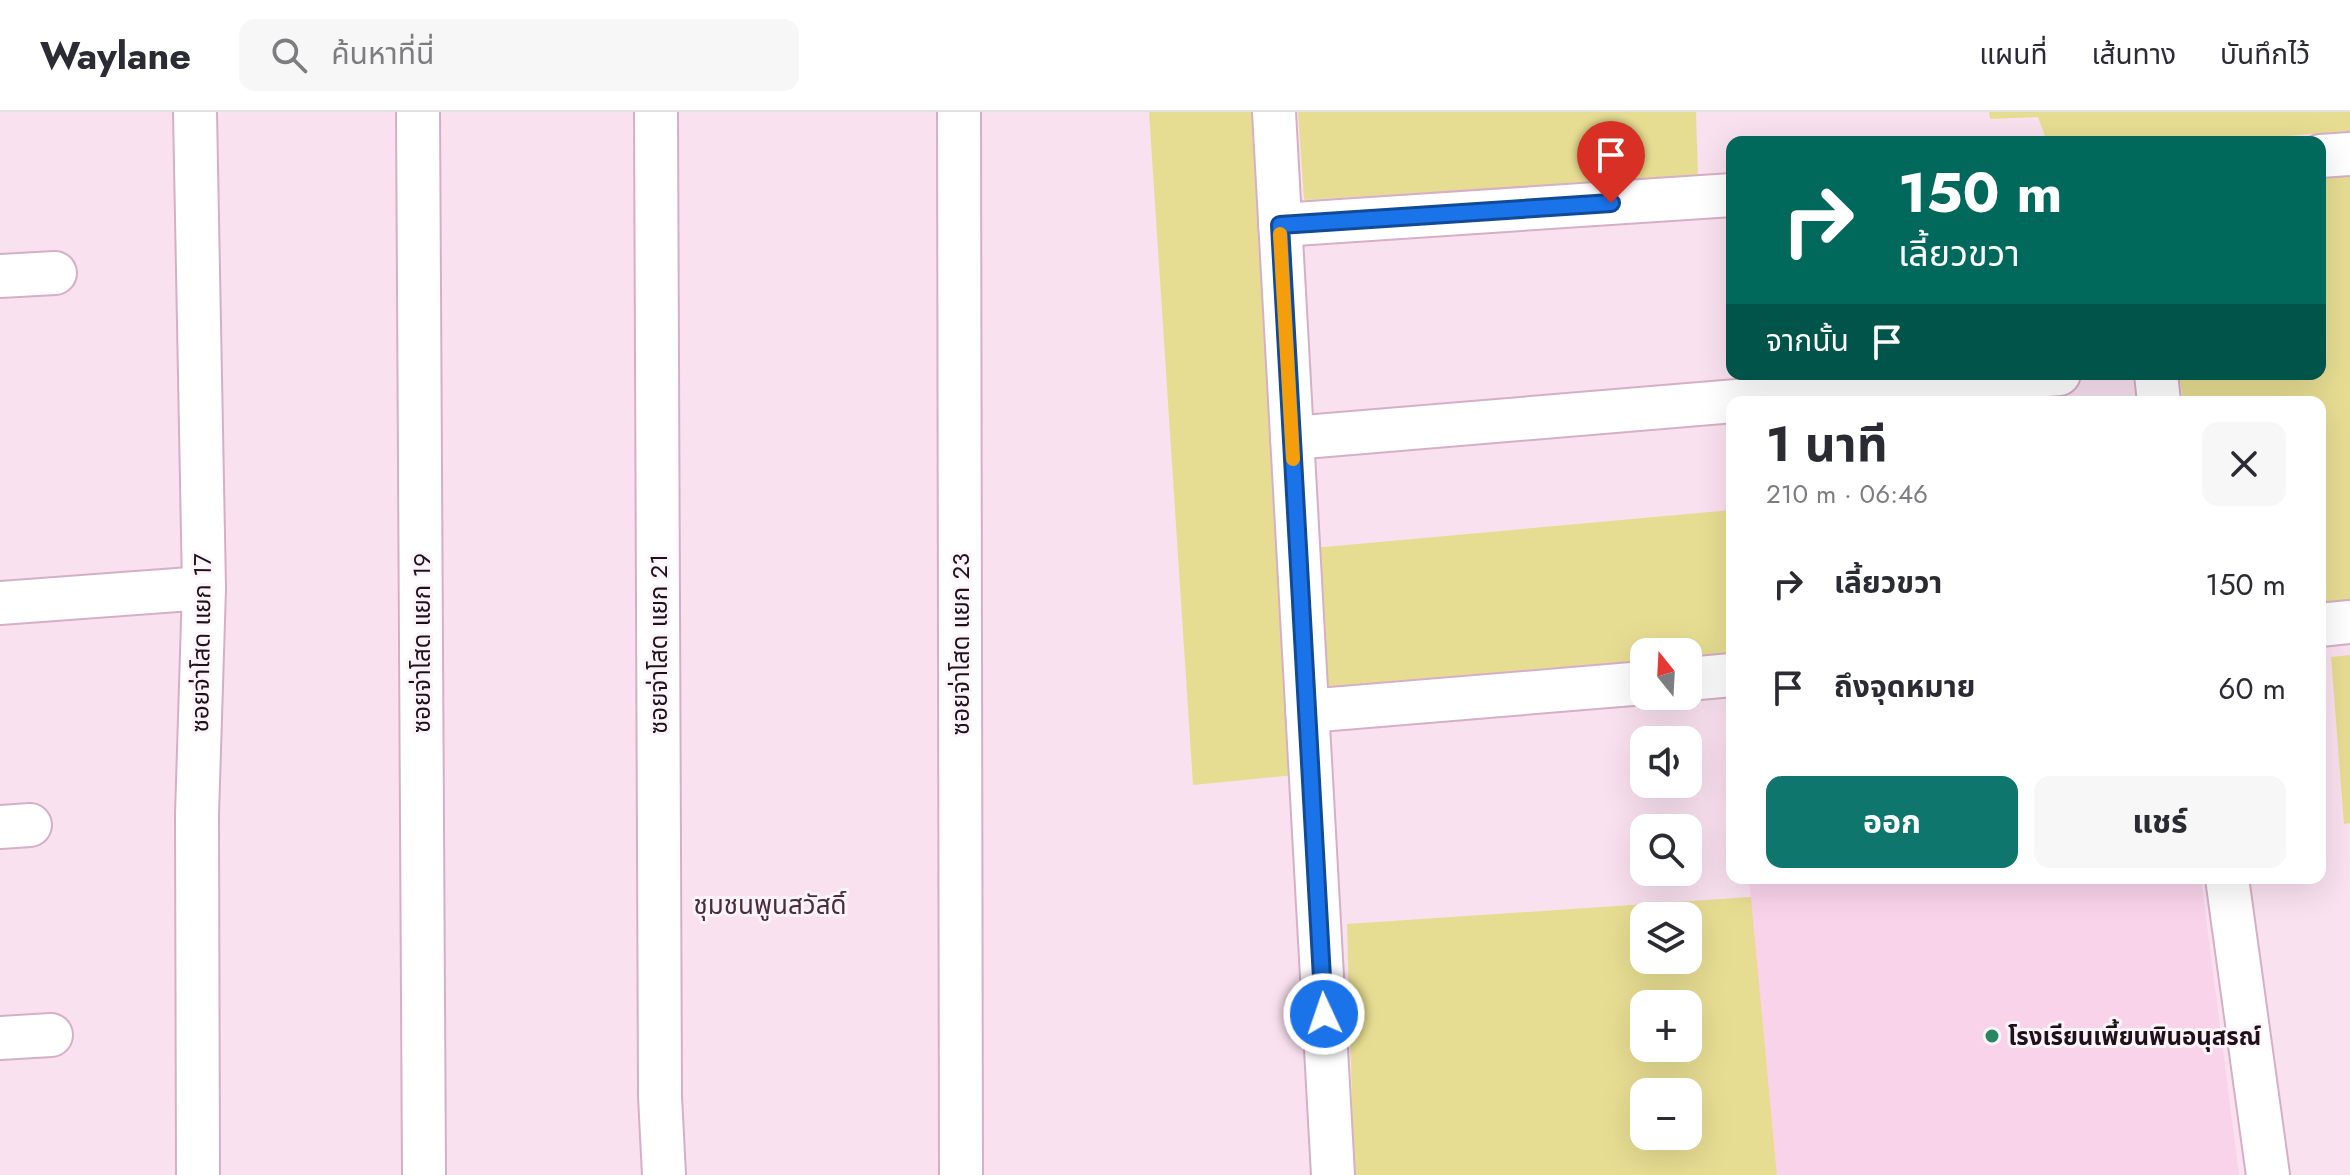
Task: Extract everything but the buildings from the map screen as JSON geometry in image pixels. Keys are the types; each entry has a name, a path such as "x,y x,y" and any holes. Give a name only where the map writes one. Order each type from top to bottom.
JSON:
{"street":[{"name":"ซอยจ่าโสด แยก 17","path":"195,112 204,588 197,815 198,1175"},
{"name":"ซอยจ่าโสด แยก 19","path":"418,112 424,1175"},
{"name":"ซอยจ่าโสด แยก 21","path":"656,112 659,1080 664,1175"},
{"name":"ซอยจ่าโสด แยก 23","path":"959,112 961,1175"},
{"path":"1274,112 1333,1175"},
{"path":"2326,156 2350,154"},
{"path":"1280,225 1726,195"},
{"path":"0,276 55,273"},
{"path":"1795,396 1987,380"},
{"path":"1292,438 1726,402"},
{"path":"0,603 204,588"},
{"path":"2326,624 2350,622"},
{"path":"1702,678 1726,676"},
{"path":"1307,711 1630,684"},
{"path":"2228,884 2268,1175"},
{"path":"0,1038 51,1035"}],"shaded area":[{"path":"1149,112 1258,112 1295,775 1193,785"},
{"path":"1298,112 1696,112 1698,176 1304,200"},
{"path":"1989,112 2350,112 2350,131 2285,136 2045,136 2038,117 1990,119"},
{"path":"2350,166 2350,608 2326,610 2326,396 2182,396 2180,380 2326,380 2326,168"},
{"path":"1726,511 1726,661 1702,663 1702,638 1630,638 1630,668 1325,691 1313,548"},
{"path":"2350,655 2350,823 2344,824 2331,657"},
{"name":"โรงเรียนเพี้ยนพินอนุสรณ์","path":"1750,884 2202,884 2239,1175 1777,1175"},
{"path":"1751,897 1777,1175 1354,1175 1347,924 1630,905 1630,974 1702,974 1702,902 1676,902"}],"slow traffic":[{"path":"1280,234 1293,459"}],"place":[{"name":"โรงเรียนเพี้ยนพินอนุสรณ์","path":"1992,1036"}],"district":[{"name":"ชุมชนพูนสวัสดิ์","path":"770,905"}],"route":[{"path":"1324,1014 1280,225 1611,203"}]}
